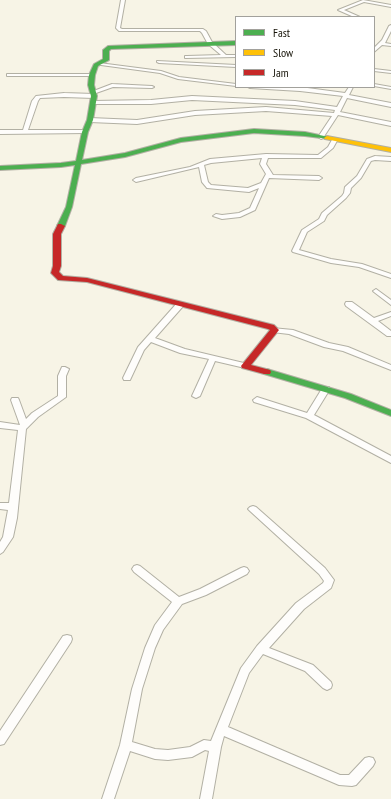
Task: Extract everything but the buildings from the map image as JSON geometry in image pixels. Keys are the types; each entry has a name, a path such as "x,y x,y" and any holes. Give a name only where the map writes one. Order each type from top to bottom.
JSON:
{"street":[{"path":"123,0 118,28 121,30 201,30 210,43 226,57"},
{"path":"355,16 340,10 364,2 391,6"},
{"path":"375,50 382,42 391,26"},
{"path":"377,40 391,45"},
{"path":"101,64 107,57 106,50 110,47 235,43"},
{"path":"187,57 235,56"},
{"path":"159,62 235,66"},
{"path":"235,85 178,78 161,72 101,64 96,65 92,75 91,85 93,97 90,120 80,162 74,179 70,207 57,234 57,266 55,273 57,276 76,280 87,280 262,324 275,330 290,332 326,345 345,349 391,368"},
{"path":"375,70 391,72"},
{"path":"9,75 92,75"},
{"path":"93,97 112,85 152,87"},
{"path":"375,85 391,88"},
{"path":"275,88 300,89 346,95 391,105"},
{"path":"321,137 350,88"},
{"path":"25,132 35,101 38,97 59,95 151,102 192,98 295,103 391,124"},
{"path":"90,120 137,122 195,113 266,109 337,112"},
{"path":"0,132 86,132"},
{"path":"0,168 38,168 80,162 125,155 181,140 235,132 280,132 335,139 391,150"},
{"path":"136,180 201,165 210,161 266,156 320,157 330,148 335,139"},
{"path":"216,216 222,217 240,214 253,209 268,175 262,161 266,156"},
{"path":"391,159 375,158 368,160 358,177 348,187 347,193 344,197 324,214 322,220 304,231 295,251 331,261 360,265 391,276"},
{"path":"201,165 205,183 209,187 249,190 265,184"},
{"path":"268,175 276,178 319,178"},
{"path":"376,291 391,303"},
{"path":"127,378 135,358 181,304"},
{"path":"349,304 374,320 390,334"},
{"path":"374,320 391,314"},
{"path":"245,366 275,330"},
{"path":"150,339 167,346 326,389 372,404 391,413"},
{"path":"196,396 213,358"},
{"path":"0,425 23,427 35,415 62,397 62,376 65,369"},
{"path":"309,416 326,389"},
{"path":"0,550 8,537 23,427 15,400"},
{"path":"257,400 309,416 391,460"},
{"path":"0,506 13,507"},
{"path":"206,799 215,747 221,728 245,671 261,649 300,606 328,585 329,580 322,571 253,509"},
{"path":"137,568 178,601"},
{"path":"108,799 126,745 137,689 150,648 159,628 178,601 204,592 244,571"},
{"path":"0,740 67,639"},
{"path":"261,649 309,668 327,684"},
{"path":"221,728 339,780 352,781 370,762"},
{"path":"126,745 155,754 168,755 192,752 204,745 215,747"}],"traffic: fast":[{"path":"61,226 69,207 85,132 90,120 94,96 91,85 92,75 96,65 106,60 106,50 110,47 235,43"},
{"path":"0,168 61,165 125,155 181,140 254,131 305,134 327,138"},
{"path":"267,372 348,396 391,413"}],"traffic: slow":[{"path":"327,138 391,150"}],"traffic: jam":[{"path":"61,226 57,234 57,266 55,273 61,278 87,280 271,327 275,330 245,366 267,372"}]}
